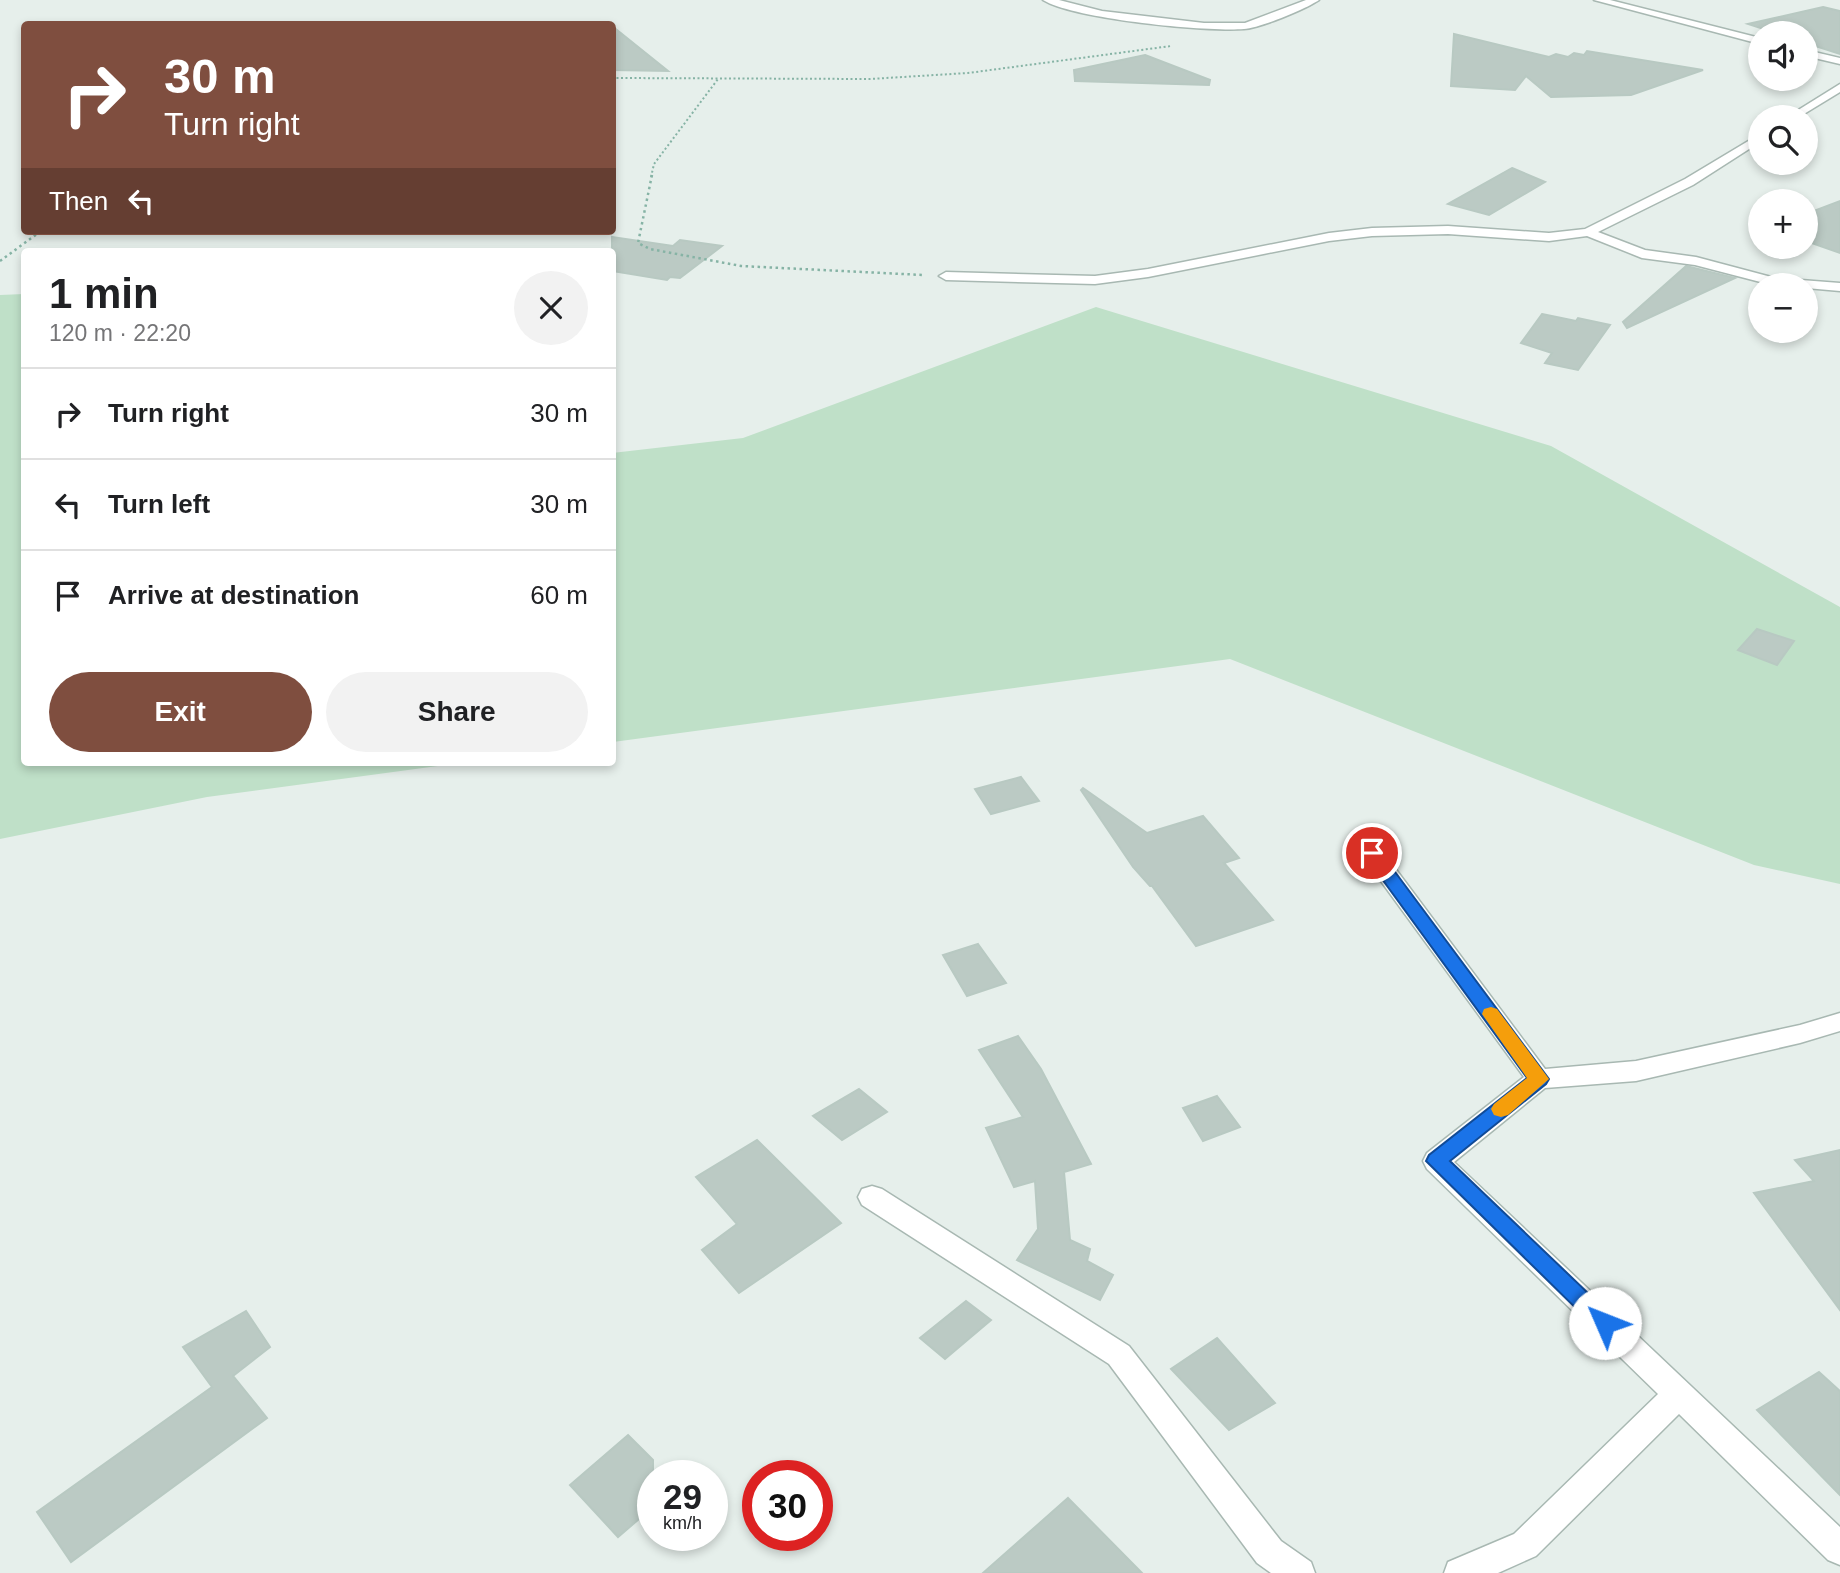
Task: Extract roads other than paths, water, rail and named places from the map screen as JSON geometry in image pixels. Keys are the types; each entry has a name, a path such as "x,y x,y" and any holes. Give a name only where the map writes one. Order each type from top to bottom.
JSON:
{"street":[{"path":"1050,0 1102,14 1215,26 1246,26 1314,0"},
{"path":"1599,0 1748,38"},
{"path":"1818,56 1840,61"},
{"path":"1811,105 1840,87"},
{"path":"946,276 1095,280 1148,273 1329,237 1372,232 1448,230 1549,237 1588,232 1689,182 1748,145"},
{"path":"1588,232 1642,254 1696,261 1775,282 1840,288"},
{"path":"1372,853 1539,1079"},
{"path":"1840,1022 1800,1034 1636,1071 1539,1079 1436,1161 1840,1549"},
{"path":"872,1197 1119,1355 1269,1552 1299,1573"},
{"path":"1460,1573 1525,1545 1679,1395"}]}
